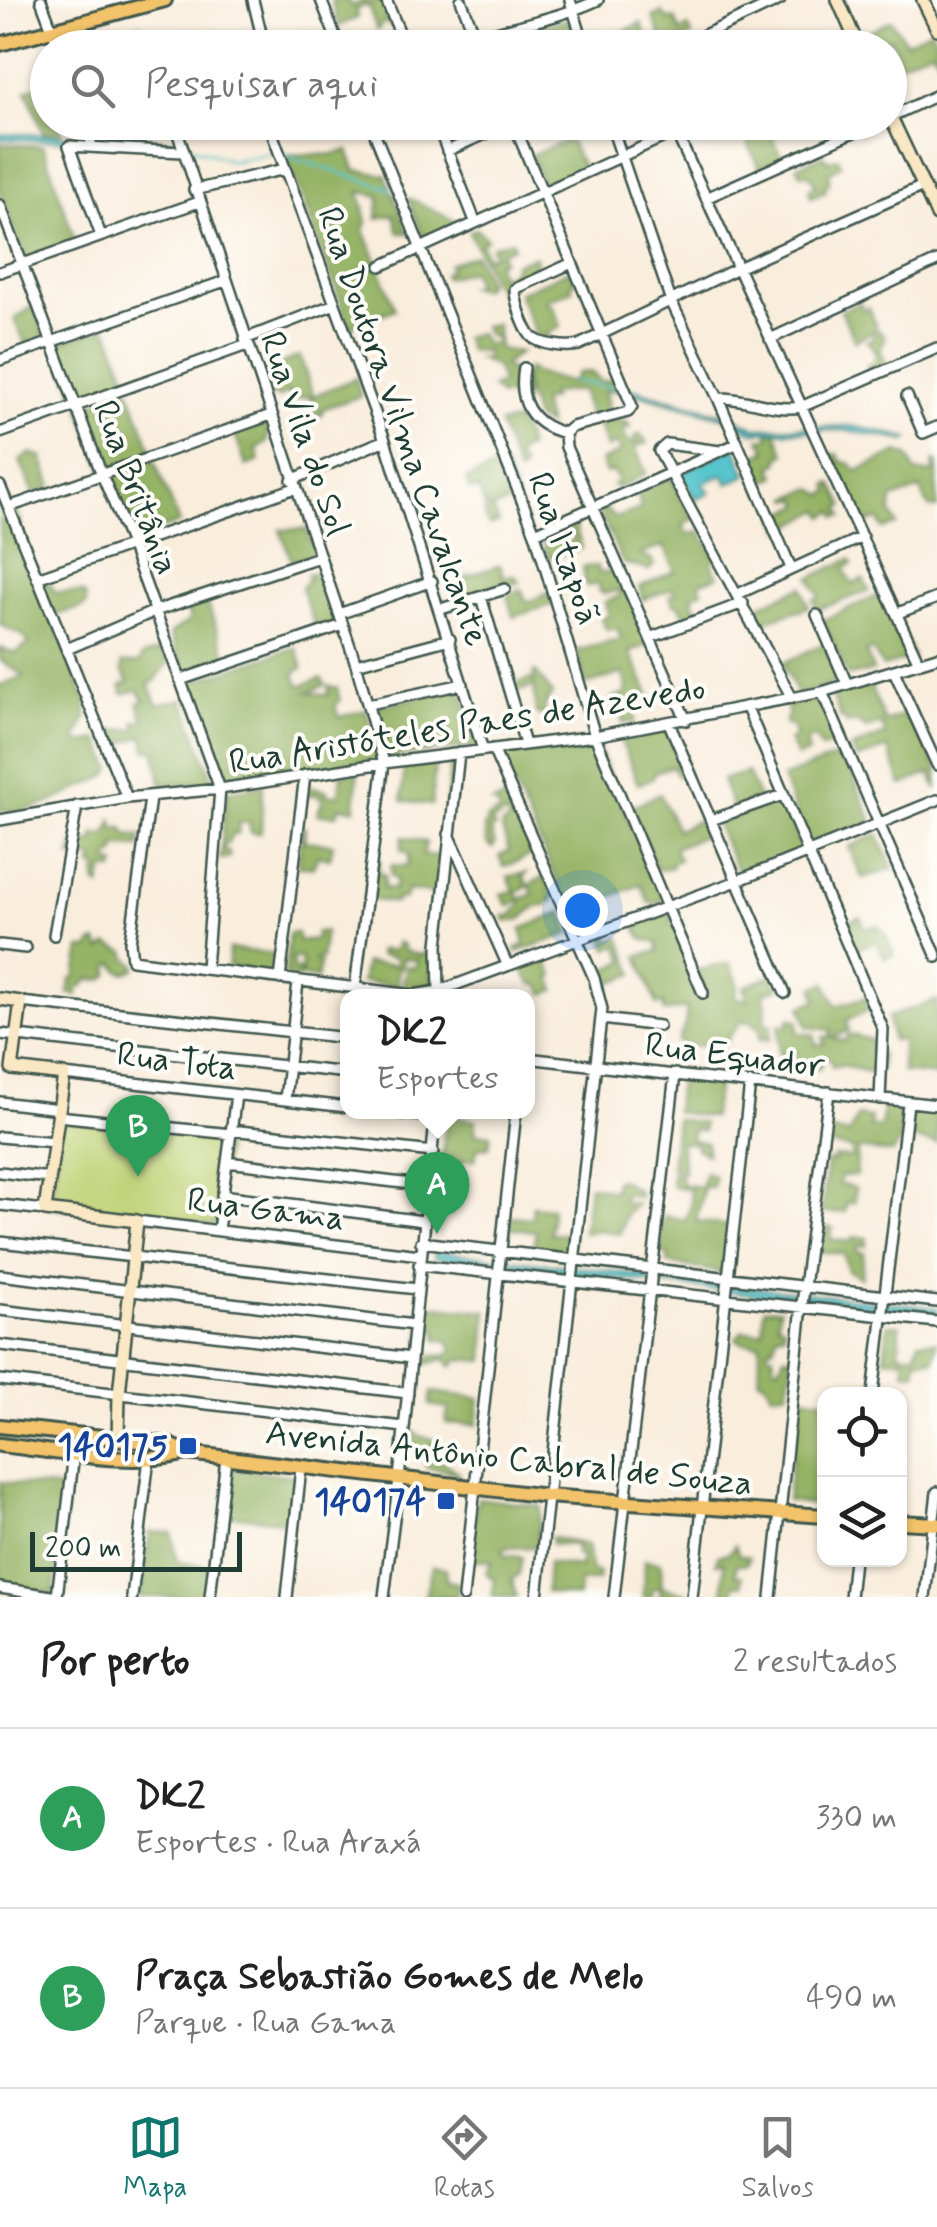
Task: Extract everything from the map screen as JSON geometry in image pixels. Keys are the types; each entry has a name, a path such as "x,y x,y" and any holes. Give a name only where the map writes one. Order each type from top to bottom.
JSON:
{"main road":[{"path":"49,30 103,9 165,0"},
{"path":"0,44 30,35"},
{"name":"Avenida Antônio Cabral de Souza","path":"0,1426 168,1444 187,1453 547,1496 817,1516"},
{"path":"81,1453 110,1450 118,1439"},
{"name":"Avenida Antônio Cabral de Souza","path":"0,1445 149,1458 187,1453"},
{"path":"907,1522 935,1524"}],"street":[{"path":"41,0 52,29"},
{"path":"253,0 260,30"},
{"path":"321,0 333,30"},
{"path":"386,0 398,30"},
{"path":"460,0 473,30"},
{"path":"570,0 580,30"},
{"path":"500,30 574,11 598,0"},
{"path":"715,30 780,0"},
{"path":"838,0 851,30"},
{"path":"923,0 937,30"},
{"path":"907,108 937,94"},
{"name":"Rua Vila do Sol","path":"179,140 356,664 384,763"},
{"name":"Rua Doutora Vilma Cavalcante","path":"274,140 385,440 463,684 488,749 594,978 602,1019 538,1597"},
{"name":"Rua Itapoã","path":"377,140 535,533 594,736 703,993"},
{"path":"443,140 475,222"},
{"path":"447,151 472,140"},
{"path":"520,140 632,406 628,412 565,433 548,429 534,420 522,382 524,368"},
{"path":"616,140 671,301 720,402 791,568"},
{"path":"381,266 658,140"},
{"path":"680,140 918,663"},
{"path":"706,198 836,140"},
{"path":"901,140 937,215"},
{"path":"101,236 69,146 91,142 182,152"},
{"path":"194,190 284,169"},
{"path":"572,263 518,286 515,296 536,340 573,347 923,186"},
{"path":"0,272 198,202"},
{"name":"Rua Britânia","path":"0,205 131,544 220,789"},
{"path":"770,339 937,261"},
{"path":"0,360 225,282"},
{"path":"0,434 246,342 334,304"},
{"path":"720,402 750,399 781,409 801,407 937,348"},
{"path":"907,396 923,433 937,428"},
{"path":"9,507 270,415"},
{"path":"565,433 566,448 686,720"},
{"path":"38,578 294,484 385,440"},
{"path":"720,450 667,444 659,450 792,698"},
{"path":"535,533 736,444"},
{"path":"0,486 127,798"},
{"path":"652,637 741,599 791,568 862,537"},
{"path":"67,649 156,611 319,557"},
{"path":"180,680 341,620 432,581"},
{"path":"441,609 504,589"},
{"path":"481,597 525,744"},
{"path":"898,613 937,598"},
{"path":"817,615 846,684"},
{"path":"356,664 450,639"},
{"name":"Rua Aristóteles Paes de Azevedo","path":"0,820 127,798 220,789 594,736 822,692 937,658"},
{"path":"894,671 937,765"},
{"path":"369,704 463,684"},
{"path":"822,692 937,957"},
{"path":"747,708 883,1029 880,1099"},
{"path":"669,723 785,993"},
{"path":"439,989 438,945 459,753"},
{"path":"355,988 384,763"},
{"path":"280,979 305,775"},
{"path":"206,968 220,789"},
{"path":"711,820 783,795"},
{"path":"150,798 129,952 136,962 360,989"},
{"path":"450,989 506,964 807,854 937,800"},
{"path":"54,935 77,806"},
{"path":"449,833 506,964"},
{"path":"0,945 26,948"},
{"path":"285,1100 298,982"},
{"path":"0,999 340,1037"},
{"path":"6,1068 21,1002"},
{"path":"602,1019 659,1026"},
{"path":"0,1034 340,1072"},
{"name":"Rua Equador","path":"535,1059 937,1105"},
{"name":"Rua Tota","path":"6,1068 340,1106"},
{"path":"614,1597 675,1074"},
{"path":"0,1204 45,1210 64,1075"},
{"path":"692,1597 750,1084"},
{"path":"771,1597 828,1092"},
{"path":"218,1230 236,1094"},
{"path":"0,1102 231,1132 432,1152"},
{"path":"873,1387 908,1102"},
{"path":"384,1597 435,1119"},
{"path":"463,1597 515,1119"},
{"path":"0,1136 54,1142"},
{"path":"227,1162 428,1186"},
{"path":"0,1172 49,1178"},
{"path":"222,1195 424,1221"},
{"name":"Rua Gama","path":"45,1210 218,1230 497,1272 802,1306 883,1305"},
{"path":"118,1439 137,1221"},
{"path":"0,1242 417,1289"},
{"path":"421,1242 803,1290 883,1305 937,1322"},
{"path":"0,1275 414,1324"},
{"path":"883,1305 937,1302"},
{"path":"0,1310 411,1358"},
{"path":"0,1345 408,1393"},
{"path":"0,1380 119,1400 404,1427"},
{"path":"102,1437 112,1428 119,1400"},
{"path":"0,1588 58,1597 81,1453"},
{"path":"132,1597 149,1458"},
{"path":"210,1597 226,1458"},
{"path":"287,1597 302,1468"},
{"path":"925,1597 937,1492"},
{"path":"850,1597 853,1567"}],"green space":[{"path":"331,0 348,0 351,6 366,0 372,4 383,0 393,25 386,20 377,30 368,5 356,9 357,18 339,26"},
{"path":"662,12 667,19 675,18 679,30 658,30 653,17"},
{"path":"569,19 573,30 530,30"},
{"path":"891,20 898,30 871,30"},
{"path":"931,29 937,40 937,57 932,49 907,60 907,41"},
{"path":"569,140 584,170 544,188 531,155"},
{"path":"746,140 774,140 782,158 760,169"},
{"path":"0,144 43,146 75,241 25,259 0,192"},
{"path":"348,150 355,170 386,175 408,233 399,233 394,215 377,218 380,196 360,192 367,222 364,230 395,309 350,327 286,156"},
{"path":"823,155 828,161 838,158 841,165 829,173 826,191 811,197 809,189 816,186 809,174 801,174 797,166"},
{"path":"411,199 460,224 424,239"},
{"path":"477,229 487,239 481,243 487,257 494,254 491,247 511,240 514,246 500,253 503,260 496,264 501,277 514,270 514,264 534,256 537,262 527,275 521,273 513,279 514,284 499,294 469,231"},
{"path":"475,255 488,282 482,289 469,287 476,284 471,271 445,278 449,264"},
{"path":"570,270 575,282 571,285 573,290 545,301 552,304 561,326 547,334 548,338 536,335 518,293"},
{"path":"860,302 863,310 869,307 878,332 885,339 880,349 887,365 870,374 867,366 876,360 875,350 867,341 874,338 872,332 855,341 841,311"},
{"path":"34,305 46,340 26,344 14,320"},
{"path":"496,324 499,349 520,352 504,365 512,372 522,371 525,402 515,381 511,383 516,396 501,396 492,387 502,383 496,366 479,359 487,358 485,351 469,351 464,337 479,333 484,344 495,344 495,336 488,336 483,326"},
{"path":"107,327 129,383 77,400 56,343"},
{"path":"300,356 313,396 356,378 361,396 322,409 322,415 317,416 312,396 291,400 288,392 278,398 270,396 261,371"},
{"path":"528,368 571,383 578,373 591,372 602,382 618,378 623,390 605,391 609,413 589,417 581,390 551,393 552,399 541,401 548,425 535,419 524,382"},
{"path":"129,389 153,454 104,471 80,408"},
{"path":"617,418 627,421 630,428 623,429 627,442 636,442 634,437 640,434 648,443 635,447 646,473 619,488 613,485 618,481 613,472 606,473 601,461 621,452 617,444 607,448 598,423"},
{"path":"518,421 529,447 518,452 518,461 523,465 517,473 499,424"},
{"path":"268,423 267,443 256,448 260,461 246,466 235,434"},
{"path":"768,432 776,432 785,454 772,466 776,476 761,483 749,458 767,451 760,439 768,438"},
{"path":"898,452 908,456 915,472 934,473 933,462 937,461 937,508 929,507 920,489 892,499 891,512 897,525 883,529 878,519 866,524 830,455 838,454 840,461 857,471"},
{"path":"31,453 42,457 52,487 34,494 20,461"},
{"path":"154,459 179,523 132,540 106,476"},
{"path":"504,464 517,499 493,509 499,522 489,526 484,512 490,509 487,504 485,508 479,490 469,490 467,479"},
{"path":"671,477 693,519 683,525 688,534 701,532 715,557 712,565 718,576 699,583 702,591 692,596 698,613 687,618 679,605 673,604 673,588 642,600 639,587 675,571 664,546 640,554 651,559 654,565 649,570 623,563 598,508 605,507 614,518 641,509 637,491"},
{"path":"832,483 844,506 840,509 843,516 837,517 834,511 825,517 821,510 783,530 777,516 801,505 798,498 789,498 813,488 823,495 830,492 828,485"},
{"path":"0,487 20,517 22,538 33,564 56,592 86,596 86,605 54,618 86,702 86,717 76,740 99,740 112,769 101,779 50,802 11,811 0,810 0,685 24,676 0,660 0,648 15,653 29,644 24,636 0,625"},
{"path":"574,523 582,548 548,558 541,536 556,532 563,545 574,540 567,524"},
{"path":"306,529 316,554 292,562 280,530"},
{"path":"850,559 853,564 844,569 852,584 863,579 869,591 817,610 813,600 820,597 810,578"},
{"path":"500,565 504,577 514,575 519,582 462,598 458,595 459,579"},
{"path":"597,566 600,574 617,569 652,643 630,652 649,694 641,697 642,706 634,709 635,722 623,723 621,711 629,709 628,706 615,711 612,698 627,694 623,673 586,685 577,651 621,639 617,628 607,630 601,619 609,616 605,602 620,596 619,590 605,594 599,592 598,584 586,586 583,567"},
{"path":"320,572 337,622 316,630 301,588 308,580 307,575"},
{"path":"802,587 809,607 761,622 753,608"},
{"path":"521,589 527,602 551,592 554,604 513,617 507,596"},
{"path":"886,592 913,657 883,667 873,650 866,651 873,671 848,676 823,620"},
{"path":"206,599 228,661 185,675 170,634 190,620 186,606"},
{"path":"825,643 839,682 797,695 783,663"},
{"path":"296,647 303,668 294,673 300,686 322,678 325,685 308,692 329,695 328,686 337,688 340,701 335,705 339,717 366,710 380,760 223,782 186,684"},
{"path":"164,649 169,661 149,684 158,705 183,699 214,783 162,785 154,750 146,750 144,736 114,746 108,731 137,729 135,722 144,720 138,703 145,701 138,690 123,694 121,685 129,682 122,663 139,663 142,656"},
{"path":"536,672 553,694 545,705 545,716 536,713 534,686 514,693 511,685 531,679 535,682"},
{"path":"869,683 885,722 910,712 937,770 937,790 930,773 902,785 888,748 857,759 851,748 886,734 881,724 866,729 855,722 847,724 841,719 831,693"},
{"path":"461,688 480,746 388,757 374,707"},
{"path":"820,701 840,740 821,748 815,737 806,741 809,753 797,757 789,740 796,736 792,726 785,724 789,711 786,706"},
{"path":"668,728 687,772 677,776 673,766 638,784 620,738"},
{"path":"594,739 663,899 659,904 649,903 641,884 572,913 499,753 503,749"},
{"path":"843,754 873,823 810,847 782,778"},
{"path":"456,757 448,819 445,818 450,763 435,765 432,805 402,801 404,766"},
{"path":"358,771 355,809 339,807 337,815 317,814 323,800 318,795 308,795 309,786 326,790 327,795 339,795 341,774"},
{"path":"747,772 760,802 733,809 722,780"},
{"path":"263,785 261,833 251,833 249,823 239,822 238,834 232,833 228,844 224,844 229,858 220,859 227,791"},
{"path":"660,794 677,830 704,818 708,834 674,848 679,860 671,863 672,867 657,870 631,807"},
{"path":"509,797 533,854 504,867 499,856 509,851 501,826 509,821 506,814 492,822 492,848 487,844 484,826 488,823 486,819 499,812 493,803"},
{"path":"781,799 803,853 739,875 716,824"},
{"path":"113,818 113,828 124,828 126,835 141,836 139,847 116,846 115,854 110,856 110,862 116,864 114,870 104,870 100,886 96,882 97,867 92,866 93,857 71,857 76,841 93,842 95,834 107,835"},
{"path":"302,828 304,841 333,844 330,858 318,856 313,867 298,866"},
{"path":"878,834 893,869 862,878 849,847"},
{"path":"403,837 426,842 423,855 444,856 441,894 407,890 405,899 397,898 396,903 370,899 375,860 380,861 379,873 385,875 384,888 395,889 391,865 408,866 409,853 401,850"},
{"path":"526,873 523,876 528,886 517,891 520,899 533,894 529,885 545,876 553,900 547,906 535,907 521,919 506,922 504,916 512,915 521,905 520,900 508,906 501,894 514,891 508,877"},
{"path":"666,907 707,995 699,970 730,963 738,984 735,998 747,1000 744,987 773,975 779,988 763,993 765,1022 771,1024 770,1040 759,1039 761,1028 755,1023 741,1021 724,1044 718,1044 717,1054 709,1053 704,1045 689,1046 678,1041 687,1008 664,1012 663,1004 657,1005 638,956 658,951 657,943 642,939 632,920"},
{"path":"563,912 571,933 517,952 516,948 525,945 521,929"},
{"path":"860,917 866,929 877,925 885,933 894,955 885,958 876,941 857,949 845,922"},
{"path":"325,931 321,959 315,961 320,963 317,979 302,976 301,958 292,958 293,969 300,970 299,978 285,976 289,933 297,933 299,941 316,939 316,932"},
{"path":"608,935 610,941 620,937 634,974 605,985 600,973 625,961 618,945 608,949 603,937"},
{"path":"97,942 101,950 108,945 126,952 135,969 126,973 114,963 102,980 88,979 84,986 78,986 77,996 68,993 81,949 90,949"},
{"path":"397,942 403,950 423,956 424,952 432,952 434,989 402,989 407,966 416,967 417,960 403,958 402,968 398,968 398,986 361,982 365,963 396,965 396,958 379,955 380,950 393,951"},
{"path":"229,949 278,954 276,976 244,973 243,969 228,966"},
{"path":"552,951 554,956 545,959 556,990 544,994 539,985 531,984 520,963"},
{"path":"826,983 836,1006 866,997 871,1009 846,1021 849,1030 832,1038 846,1041 848,1034 872,1040 872,1051 881,1054 880,1070 873,1069 872,1073 841,1065 832,1067 831,1059 823,1058 820,1069 798,1067 796,1053 779,1055 779,1025 789,1025 789,1018 798,1020 798,1033 814,1035 816,1045 824,1044 823,1037 830,1037 831,1030 808,1027 801,1007 817,1000 814,987"},
{"path":"937,1000 937,1076 902,1072 902,1040 892,1040 888,1017"},
{"path":"678,1078 718,1084 712,1117 675,1112"},
{"path":"883,1106 900,1106 901,1140 893,1153 858,1149 856,1176 841,1176 839,1184 855,1188 854,1203 847,1202 845,1212 822,1213 827,1161 835,1162 834,1157 852,1158 852,1149 829,1145 830,1131 849,1134 858,1116 871,1118 870,1127 881,1127"},
{"path":"912,1108 937,1110 937,1144 908,1138"},
{"path":"447,1119 476,1120 475,1134 491,1134 489,1147 477,1148 475,1160 462,1160 461,1172 440,1169"},
{"path":"676,1119 703,1123 703,1131 693,1129 691,1139 707,1143 707,1154 696,1149 696,1144 680,1142 684,1171 671,1169"},
{"path":"61,1121 220,1139 225,1147 216,1222 213,1225 51,1207"},
{"path":"705,1172 714,1176 713,1187 704,1187 696,1221 730,1226 725,1273 668,1263 668,1255 660,1252 664,1216 685,1220 691,1205 690,1189 671,1186 672,1173 680,1174 682,1184 701,1187"},
{"path":"620,1179 639,1192 639,1197 623,1193 623,1202 636,1204 626,1214 620,1234 600,1230 583,1233 589,1185 614,1191 615,1181"},
{"path":"533,1206 552,1208 550,1233 573,1235 570,1253 538,1251 539,1247 534,1245 536,1231 508,1228 509,1216 532,1218"},
{"path":"827,1227 833,1228 830,1239 852,1242 853,1237 867,1238 866,1246 858,1245 857,1251 864,1253 861,1278 848,1271 843,1254 816,1251 818,1236 822,1237"},
{"path":"425,1305 487,1311 484,1361 458,1359 452,1367 445,1359 423,1365 422,1357 447,1355 453,1350 448,1341 437,1339 437,1330 428,1328 425,1346 420,1343"},
{"path":"764,1308 780,1309 778,1323 784,1326 783,1333 777,1333 774,1347 769,1347 768,1353 773,1354 774,1366 779,1367 784,1356 793,1356 788,1391 772,1394 765,1381 759,1380 760,1344 736,1339 742,1331 762,1332"},
{"path":"888,1324 900,1326 899,1353 915,1355 919,1341 937,1342 933,1360 917,1359 915,1373 904,1371 905,1359 884,1358"},
{"path":"432,1392 480,1398 477,1425 446,1423 448,1408 430,1405"},
{"path":"799,1396 817,1398 817,1505 787,1501"},
{"path":"411,1429 419,1436 433,1439 434,1456 461,1474 426,1467 424,1456 407,1432"},
{"path":"0,1431 112,1444 89,1450 0,1440"},
{"path":"232,1468 296,1476 289,1522 226,1515"},
{"path":"0,1482 64,1489 54,1594 0,1584"},
{"path":"478,1498 541,1506 537,1547 503,1548 504,1555 522,1557 519,1574 512,1580 516,1597 491,1597 494,1580 486,1573 491,1561 468,1561"},
{"path":"150,1532 172,1533 177,1562 210,1567 207,1597 140,1597"},
{"path":"551,1537 587,1545 591,1570 599,1573 598,1580 580,1582 578,1597 546,1592 548,1563 580,1567 582,1556 576,1555 576,1545 552,1544"},
{"path":"735,1545 739,1555 749,1557 747,1564 737,1564 735,1575 742,1576 742,1585 735,1584 732,1597 723,1597 724,1562 716,1563 718,1555 728,1553"},
{"path":"645,1560 661,1563 662,1587 688,1597 660,1597 660,1588 653,1588 652,1597 643,1597"},
{"path":"432,1566 446,1568 447,1581 458,1583 457,1597 425,1597"}],"water":[{"path":"30,134 30,140 0,139 0,135"},
{"path":"35,140 155,140 178,141 177,144"},
{"path":"630,388 731,416 756,428 852,426 909,438 907,441 843,430 752,432 730,419 630,392"},
{"path":"735,446 747,475 728,484 723,475 703,483 710,493 695,500 681,473"},
{"path":"435,1251 937,1308 937,1315 434,1258"}],"waterway":[{"path":"184,144 232,161 274,153"},
{"path":"286,156 391,189"},
{"path":"572,381 623,389"}],"place":[{"name":"Praça Sebastião Gomes de Melo","path":"138,1177"},
{"name":"DK2","path":"437,1234"},
{"name":"140175","path":"188,1446"},
{"name":"140174","path":"446,1501"}]}
